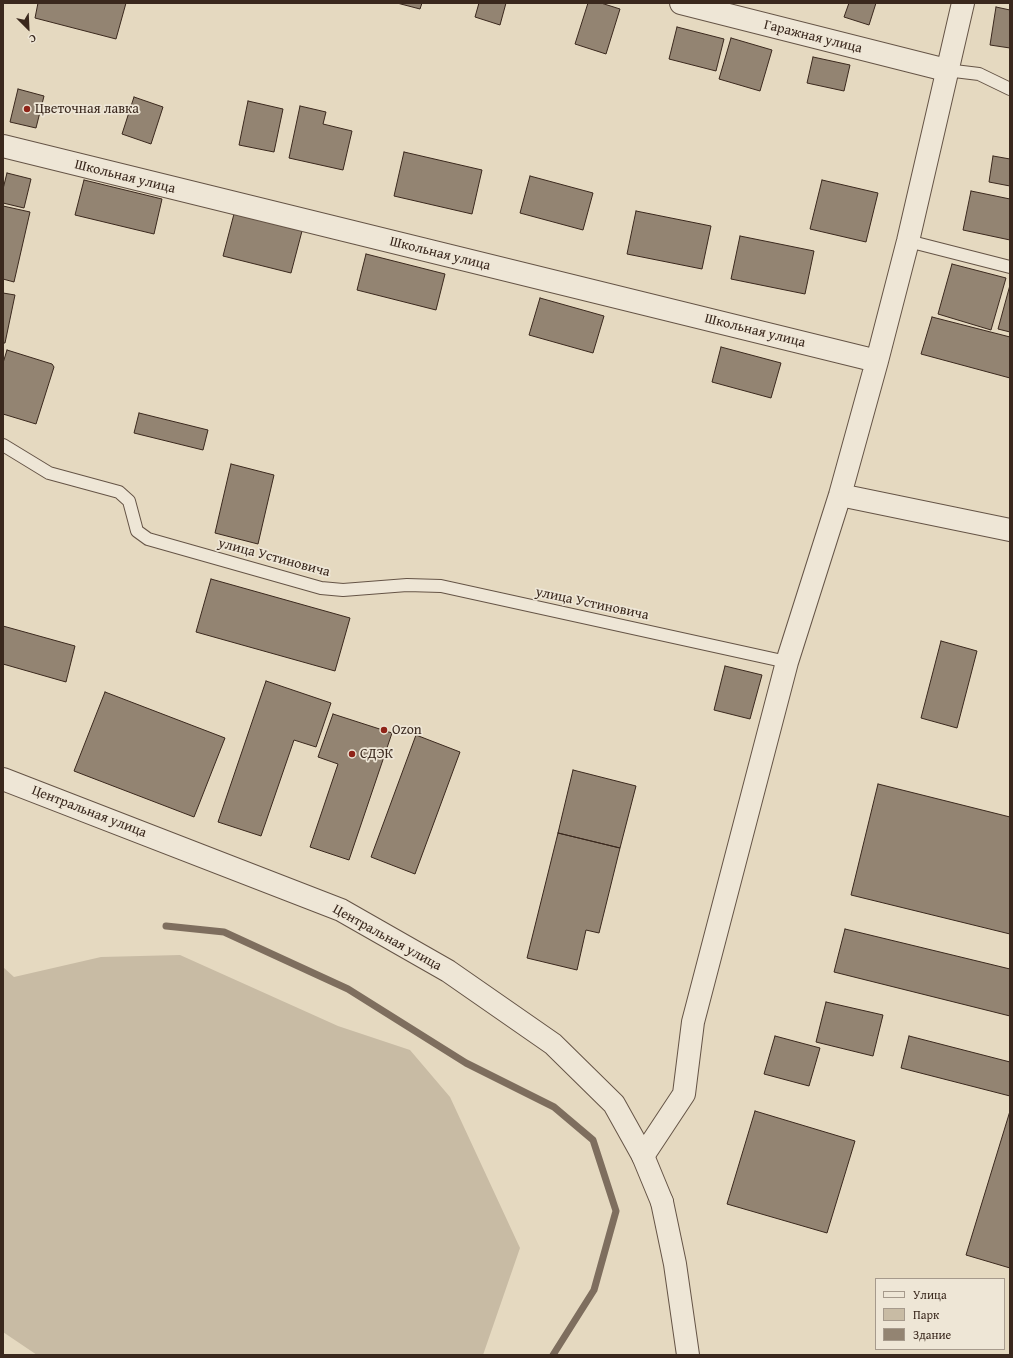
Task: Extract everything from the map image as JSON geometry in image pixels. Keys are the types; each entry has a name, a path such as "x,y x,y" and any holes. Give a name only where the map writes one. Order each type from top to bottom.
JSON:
{"street":[{"name":"Гаражная улица","path":"681,3 946,70"},
{"path":"643,1156 684,1094 693,1022 787,662 840,495 877,361 908,241 946,70 963,3"},
{"name":"Школьная улица","path":"3,146 877,361"},
{"path":"840,495 1010,530"},
{"name":"Центральная улица","path":"3,779 341,910 441,967 552,1044 614,1104 643,1156 662,1202 675,1264 688,1355"}],"lane":[{"path":"946,70 979,74 1010,90"},
{"path":"908,241 1010,267"},
{"name":"улица Устиновича","path":"3,445 49,473 119,492 129,501 137,531 148,539 321,588 343,590 407,585 441,586 787,662"}],"green space":[{"path":"180,955 338,1026 410,1050 450,1097 520,1248 483,1355 37,1355 3,1332 3,967 14,977 101,957"}],"building":[{"path":"38,3 126,3 116,39 35,18"},
{"path":"397,3 422,3 420,9"},
{"path":"479,3 506,3 500,25 475,17"},
{"path":"588,3 601,3 620,9 606,54 575,44"},
{"path":"849,3 876,3 869,25 844,17"},
{"path":"996,7 1010,10 1010,48 990,45"},
{"path":"677,27 724,39 716,71 669,59"},
{"path":"731,38 772,50 760,91 719,79"},
{"path":"813,57 850,65 844,91 807,83"},
{"name":"Цветочная лавка","path":"18,89 44,96 36,128 10,122"},
{"path":"134,97 163,107 151,144 122,134"},
{"path":"248,101 283,109 274,152 239,145"},
{"path":"300,106 326,112 323,124 352,131 343,170 289,158"},
{"path":"404,152 482,170 472,214 394,196"},
{"path":"993,156 1010,159 1010,186 989,182"},
{"path":"7,173 31,179 24,208 3,203 3,189"},
{"path":"530,176 593,193 583,230 520,213"},
{"path":"84,180 162,199 154,234 75,215"},
{"path":"822,180 878,193 866,242 810,229"},
{"path":"971,191 1010,199 1010,240 963,230"},
{"path":"3,206 30,212 14,282 3,279"},
{"path":"636,211 711,226 702,269 627,254"},
{"path":"234,214 302,231 291,273 223,256"},
{"path":"740,236 814,251 805,294 731,279"},
{"path":"366,254 445,274 436,310 357,290"},
{"path":"952,264 1006,278 991,330 938,314"},
{"path":"1010,285 1010,332 998,329"},
{"path":"3,293 15,295 5,343 3,343"},
{"path":"540,298 604,316 593,353 529,335"},
{"path":"932,317 1010,337 1010,378 921,354"},
{"path":"721,347 781,363 771,398 712,382"},
{"path":"7,350 52,364 54,367 36,424 3,414 3,363"},
{"path":"139,413 208,430 203,450 134,433"},
{"path":"231,464 274,475 258,544 215,533"},
{"path":"211,579 350,618 335,671 196,632"},
{"path":"3,626 75,646 66,682 3,664"},
{"path":"941,641 977,651 957,728 921,718"},
{"path":"725,666 762,675 750,719 714,710"},
{"path":"266,681 331,703 316,747 294,740 261,836 218,822"},
{"path":"105,692 225,738 194,817 74,771"},
{"path":"333,714 392,733 349,860 310,847 338,764 318,757"},
{"path":"416,735 460,752 415,874 371,857"},
{"path":"573,770 636,786 620,848 558,833"},
{"path":"878,784 1010,817 1010,934 851,895"},
{"path":"558,833 620,848 599,933 586,930 577,970 527,958"},
{"path":"845,929 1010,969 1010,1016 834,972"},
{"path":"826,1002 883,1015 873,1056 816,1042"},
{"path":"775,1036 820,1048 809,1086 764,1074"},
{"path":"909,1036 1010,1062 1010,1096 901,1068"},
{"path":"755,1111 855,1141 827,1233 727,1204"},
{"path":"1010,1111 1010,1268 966,1255"}],"waterway":[{"path":"166,926 224,932 348,989 466,1063 554,1107 593,1140 616,1211 594,1290 553,1355"}],"place":[{"name":"Цветочная лавка","path":"27,109"},
{"name":"Ozon","path":"384,730"},
{"name":"СДЭК","path":"352,754"}]}
